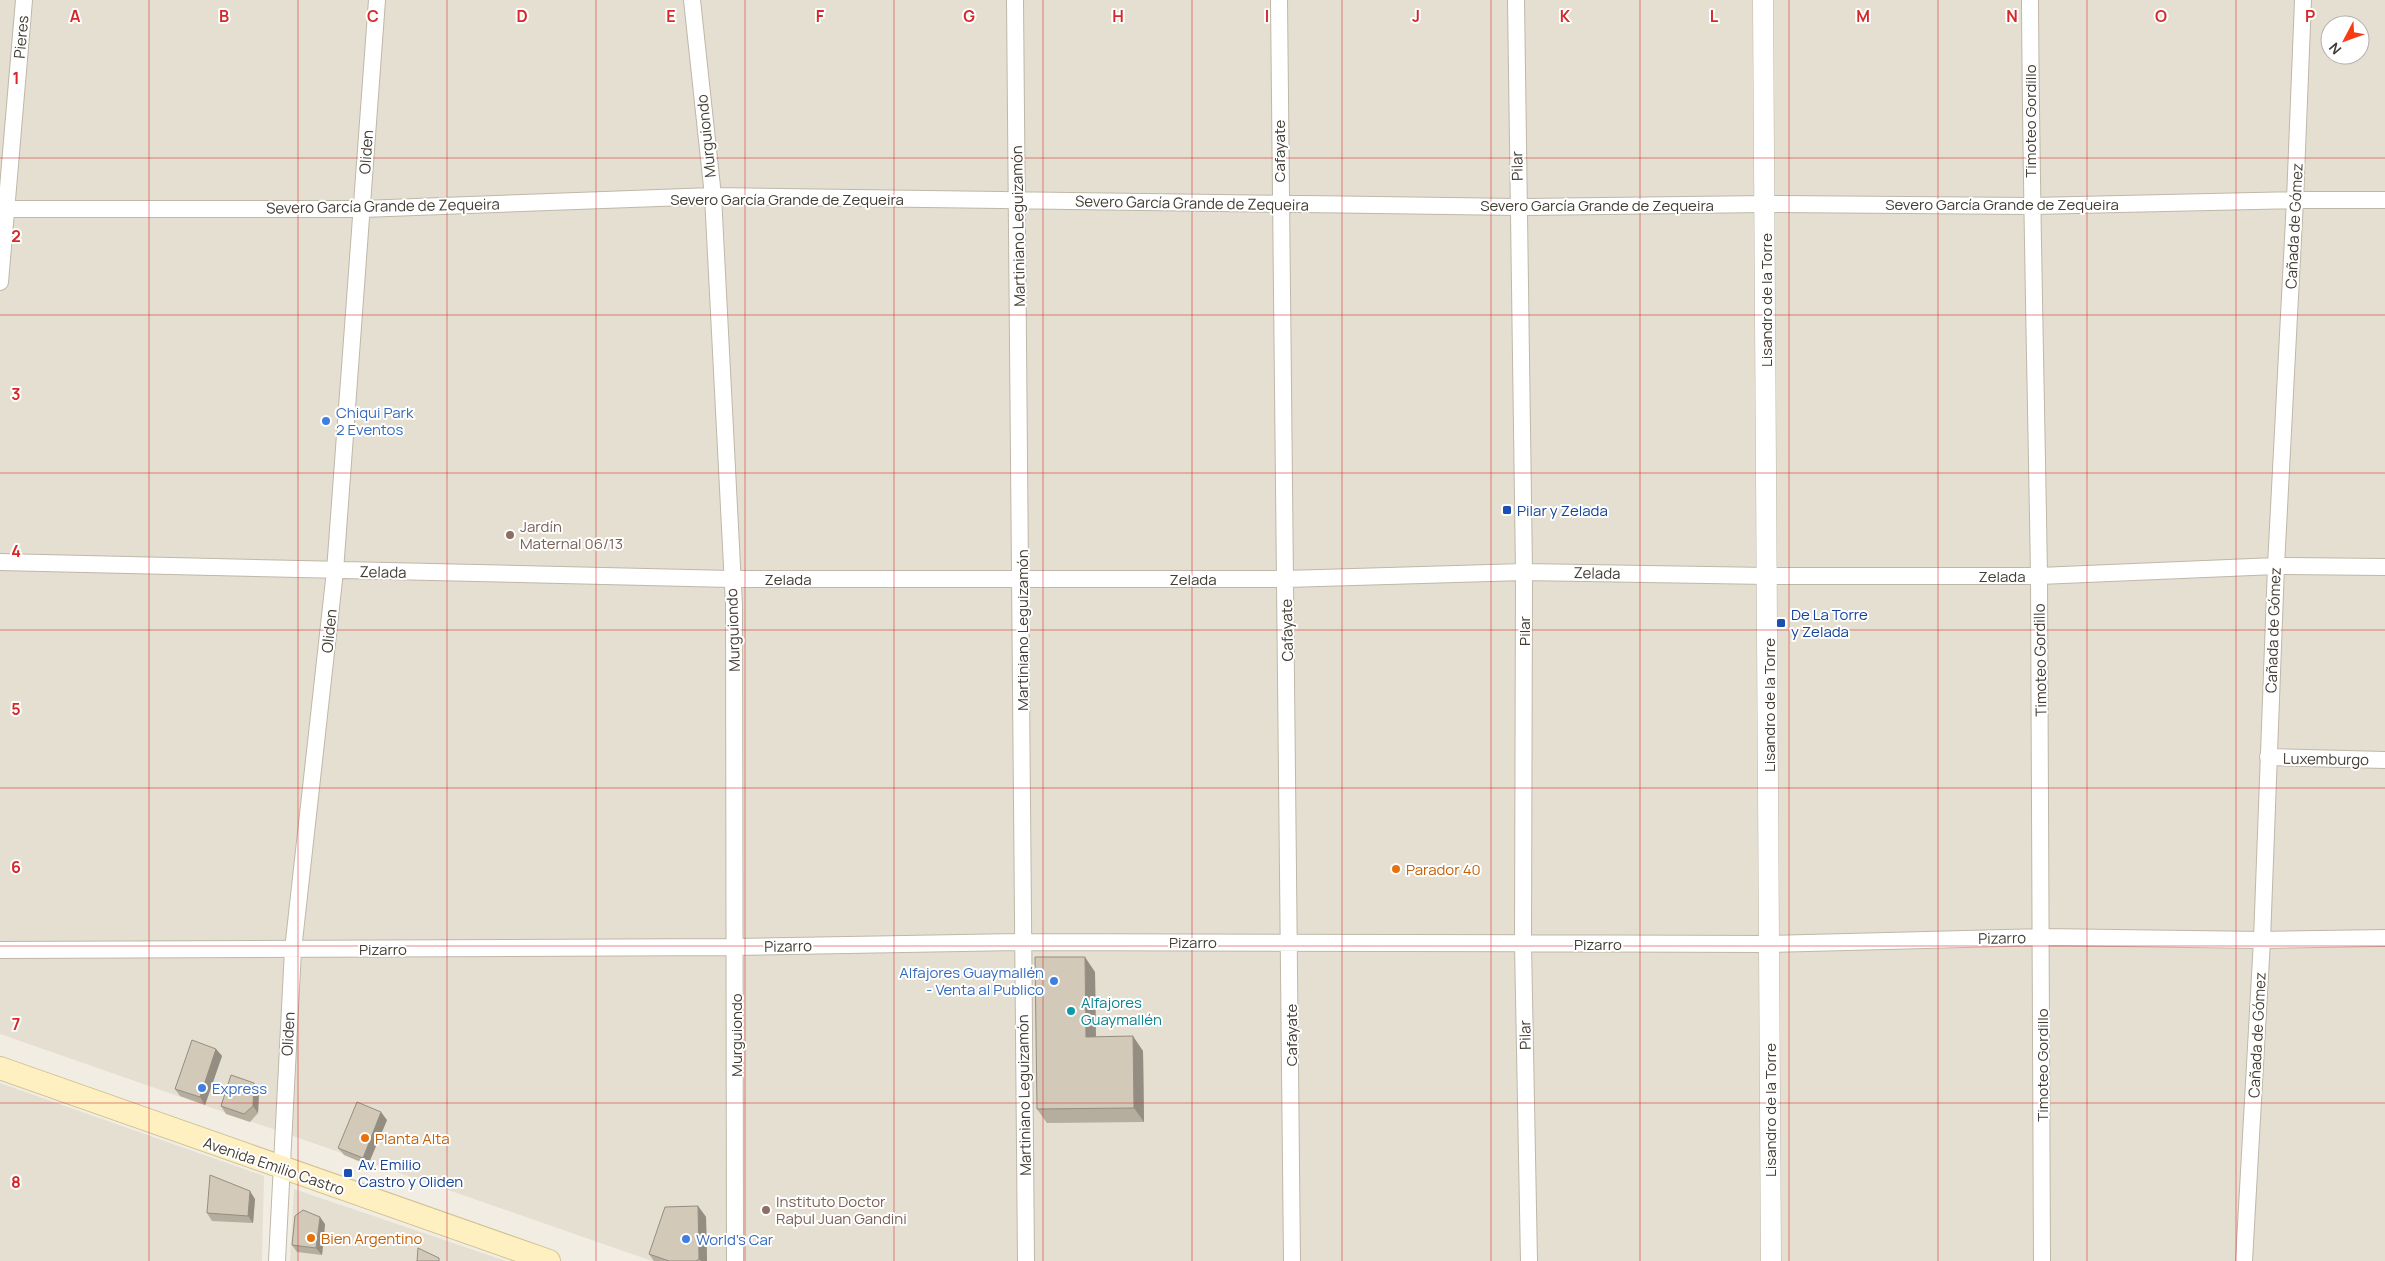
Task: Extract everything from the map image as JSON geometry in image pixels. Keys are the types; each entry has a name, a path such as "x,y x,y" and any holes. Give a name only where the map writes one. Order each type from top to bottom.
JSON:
{"main road":[{"name":"Avenida Emilio Castro","path":"0,1068 549,1261"}],"street":[{"name":"Pieres","path":"0,282 3,209 24,0"},
{"name":"Oliden","path":"277,1261 280,1168 293,950 335,571 377,0"},
{"name":"Murguiondo","path":"692,0 712,196 731,579 734,605 735,1261"},
{"name":"Martiniano Leguizamón","path":"1015,0 1022,579 1022,942 1026,1261"},
{"name":"Cafayate","path":"1279,0 1280,204 1291,943 1292,1261"},
{"name":"Pilar","path":"1516,0 1524,572 1523,944 1529,1261"},
{"name":"Lisandro de la Torre","path":"1763,0 1766,204 1771,1261"},
{"name":"Timoteo Gordillo","path":"2030,0 2031,206 2039,576 2043,938 2042,1261"},
{"name":"Cañada de Gómez","path":"2244,1261 2262,940 2276,566 2295,200 2303,0"},
{"name":"Severo García Grande de Zequeira","path":"3,209 362,209 712,196 1518,207 1766,204 2031,206 2295,200 2385,200"},
{"name":"Zelada","path":"0,562 731,579 1286,579 1524,572 1768,576 2039,576 2276,566 2385,567"},
{"name":"Luxemburgo","path":"2268,757 2385,760"},
{"name":"Pizarro","path":"0,950 736,947 1022,942 1770,944 2043,938 2262,940 2385,938"}],"shaded area":[{"path":"0,0 2385,0 2385,1261 652,1261 0,1034"},
{"path":"0,1083 264,1176 262,1261 0,1261"},
{"path":"294,1189 506,1261 290,1261"}],"building":[{"name":"Alfajores Guaymallén","path":"1035,957 1085,957 1086,1037 1133,1036 1134,1108 1037,1109"},
{"path":"192,1040 216,1049 200,1097 175,1089"},
{"path":"231,1075 254,1083 253,1106 244,1114 221,1106"},
{"name":"Planta Alta","path":"357,1102 381,1112 363,1158 338,1148"},
{"path":"210,1175 250,1191 248,1216 207,1213"},
{"name":"World's Car","path":"698,1206 699,1259 696,1261 669,1261 649,1254 665,1207"},
{"path":"303,1210 320,1217 316,1248 292,1245 295,1216"},
{"path":"418,1248 439,1258 439,1261 417,1261"}],"place":[{"name":"Chiqui Park 2 Eventos","path":"326,421"},
{"name":"Pilar y Zelada","path":"1507,510"},
{"name":"Jardín Maternal 06/13","path":"510,535"},
{"name":"De La Torre y Zelada","path":"1781,623"},
{"name":"Parador 40","path":"1396,869"},
{"name":"Alfajores Guaymallén - Venta al Publico","path":"1054,981"},
{"name":"Alfajores Guaymallén","path":"1071,1011"},
{"name":"Express","path":"202,1088"},
{"name":"Planta Alta","path":"365,1138"},
{"name":"Av. Emilio Castro y Oliden","path":"348,1173"},
{"name":"Instituto Doctor Raþul Juan Gandini","path":"766,1210"},
{"name":"Bien Argentino","path":"311,1238"},
{"name":"World's Car","path":"686,1239"}]}
